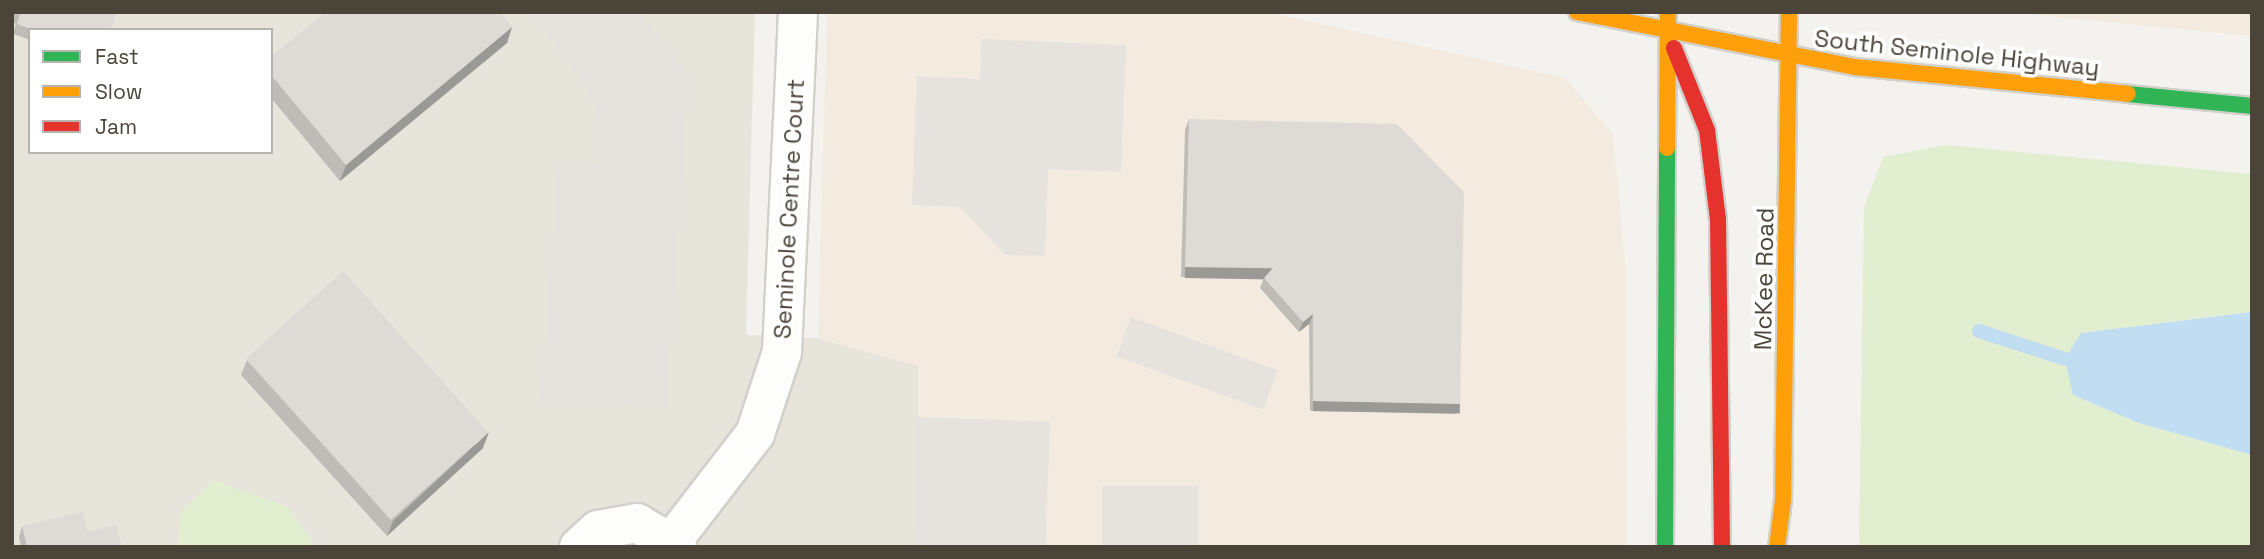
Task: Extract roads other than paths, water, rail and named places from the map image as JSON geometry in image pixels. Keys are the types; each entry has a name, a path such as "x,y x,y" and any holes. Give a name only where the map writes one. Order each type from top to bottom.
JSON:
{"main road":[{"name":"South Seminole Highway","path":"1577,12 1788,56 2252,106"},
{"path":"1665,547 1668,12"},
{"name":"McKee Road","path":"1777,547 1783,500 1789,12"},
{"path":"1668,33 1707,130 1718,219 1722,547"}],"street":[{"name":"Seminole Centre Court","path":"579,547 617,523 637,523 675,543 755,435 782,352 798,12"}],"water":[{"path":"2252,312 2252,455 2139,423 2073,395 2065,359 2081,333"}],"waterway":[{"path":"1979,331 2065,359"}]}
